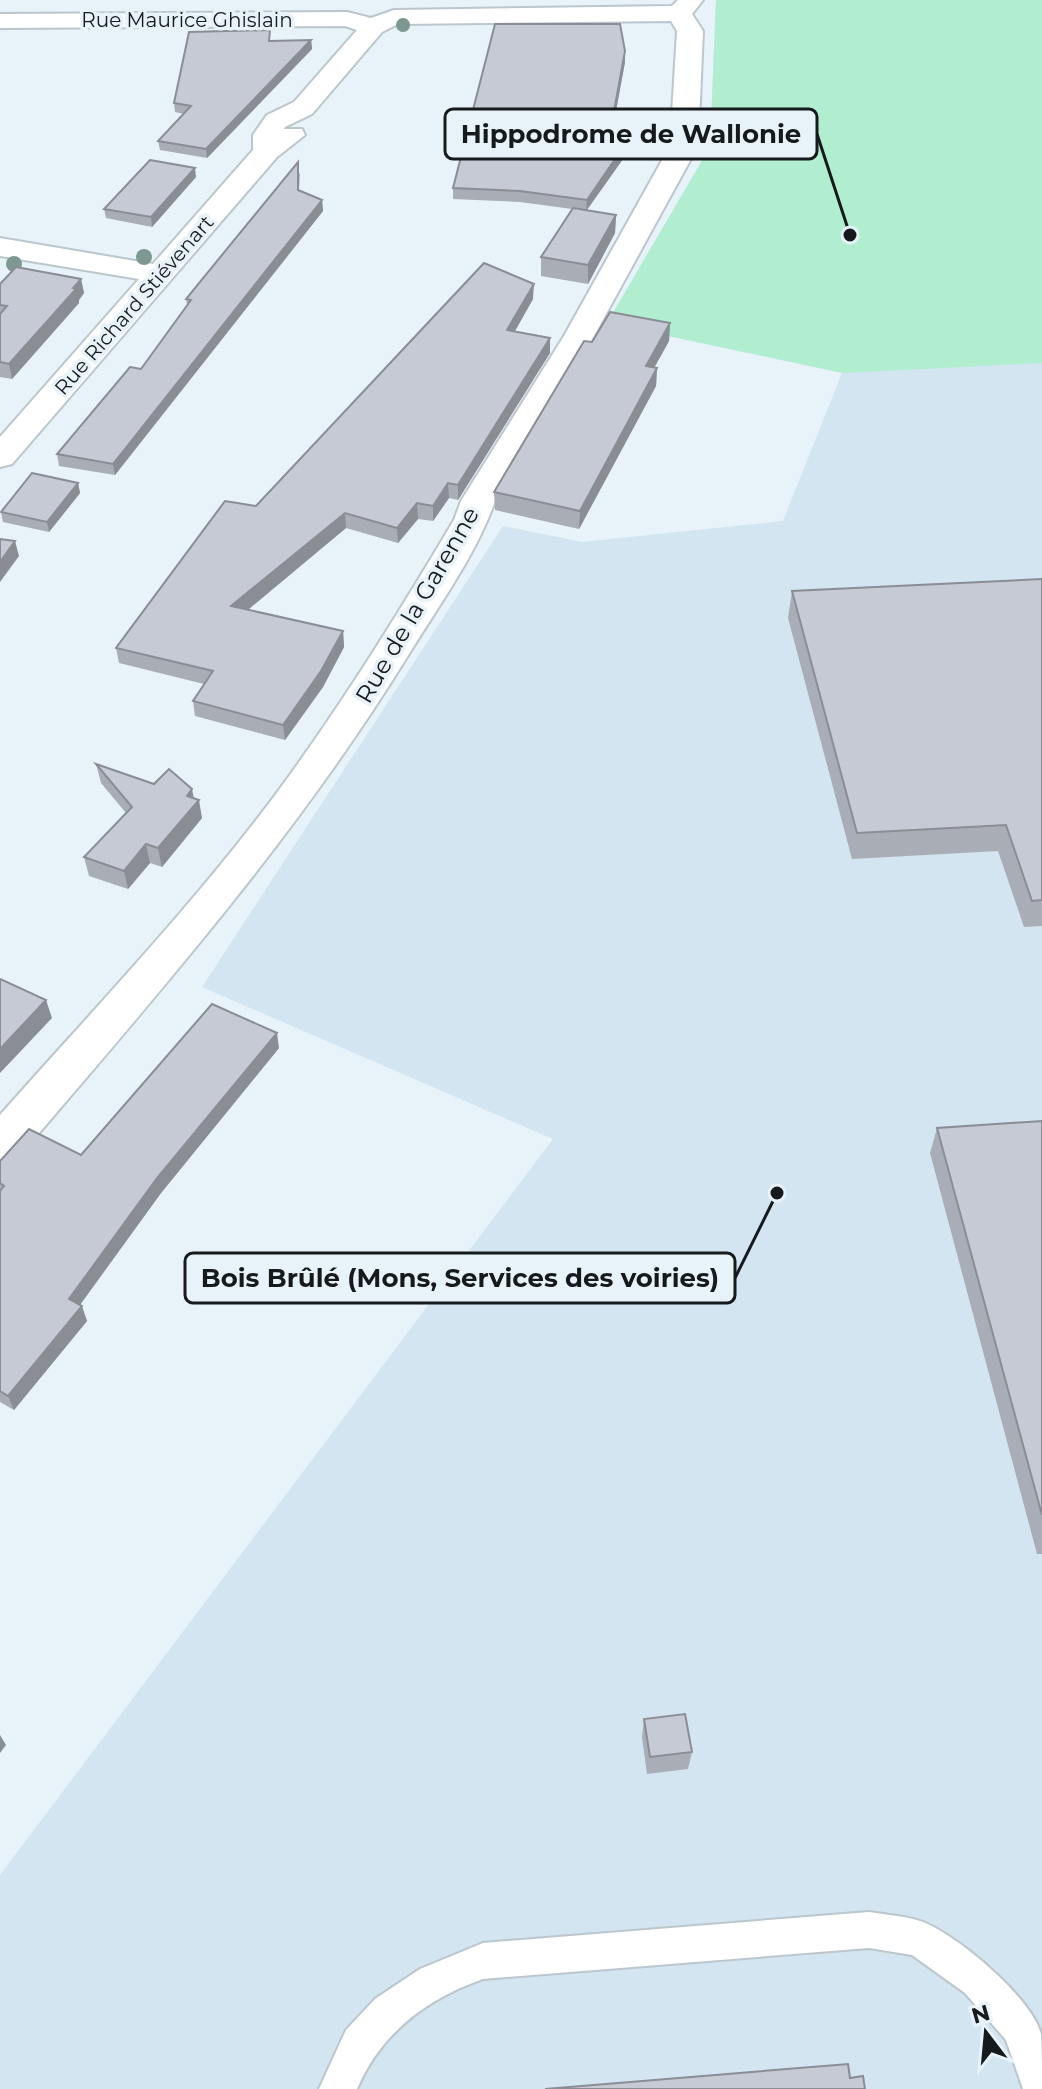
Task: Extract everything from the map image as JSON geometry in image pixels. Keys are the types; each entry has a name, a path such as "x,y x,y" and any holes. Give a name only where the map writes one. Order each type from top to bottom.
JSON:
{"street":[{"path":"373,27 409,14 685,6"},
{"name":"Rue de la Garenne","path":"0,1147 212,903 343,729 412,620 471,520 478,501 579,336 684,146 690,31 685,6"},
{"name":"Rue Maurice Ghislain","path":"0,21 347,19 373,27"},
{"name":"Rue Richard Stiévenart","path":"0,457 267,151 290,139 301,124 303,108 373,27"},
{"path":"0,247 161,274"}],"lane":[{"path":"338,2089 362,2040 402,2001 443,1974 483,1961 869,1930 919,1938 978,1980 1021,2029 1042,2089"}],"shaded area":[{"path":"716,0 1042,0 1042,2089 0,2089 0,1875 553,1139 202,987 503,526 582,542 783,521 842,373 607,323 710,147"}],"green space":[{"path":"716,0 1042,0 1042,363 843,373 607,323 710,147"}],"building":[{"path":"495,24 620,24 625,51 609,138 628,140 587,200 520,191 453,188"},
{"path":"270,30 269,41 311,40 206,149 158,141 191,106 174,103 189,32"},
{"path":"150,160 195,168 151,217 104,209"},
{"path":"298,162 298,190 322,200 113,464 57,454 130,367 141,369 191,300 186,299"},
{"path":"573,208 616,215 588,265 541,257"},
{"path":"484,263 534,284 507,330 550,338 458,485 448,483 433,506 417,503 397,528 345,513 231,606 343,631 321,671 283,725 193,701 213,671 116,648 225,501 256,506"},
{"path":"16,267 81,279 73,288 76,289 9,364 0,362 0,314 7,306 0,305 0,284"},
{"path":"610,312 670,323 646,366 657,368 580,511 494,492 584,341 592,342"},
{"path":"32,473 78,483 47,522 1,512"},
{"path":"0,539 15,541 0,562"},
{"path":"1042,579 1042,900 1032,901 1006,825 857,833 792,591"},
{"path":"96,764 154,784 169,769 192,789 187,796 199,800 158,848 146,844 124,871 84,857 132,807"},
{"path":"0,979 46,1000 0,1049"},
{"path":"212,1004 277,1033 157,1178 69,1299 82,1306 8,1396 0,1391 0,1191 4,1186 0,1183 0,1161 29,1129 81,1155"},
{"path":"1042,1121 1042,1515 937,1128"},
{"path":"685,1714 692,1752 650,1757 644,1719"},
{"path":"848,2064 850,2078 863,2076 865,2089 545,2089"}],"place":[{"name":"Hippodrome de Wallonie","path":"850,235"},
{"name":"Bois Brûlé (Mons, Services des voiries)","path":"777,1193"}]}
